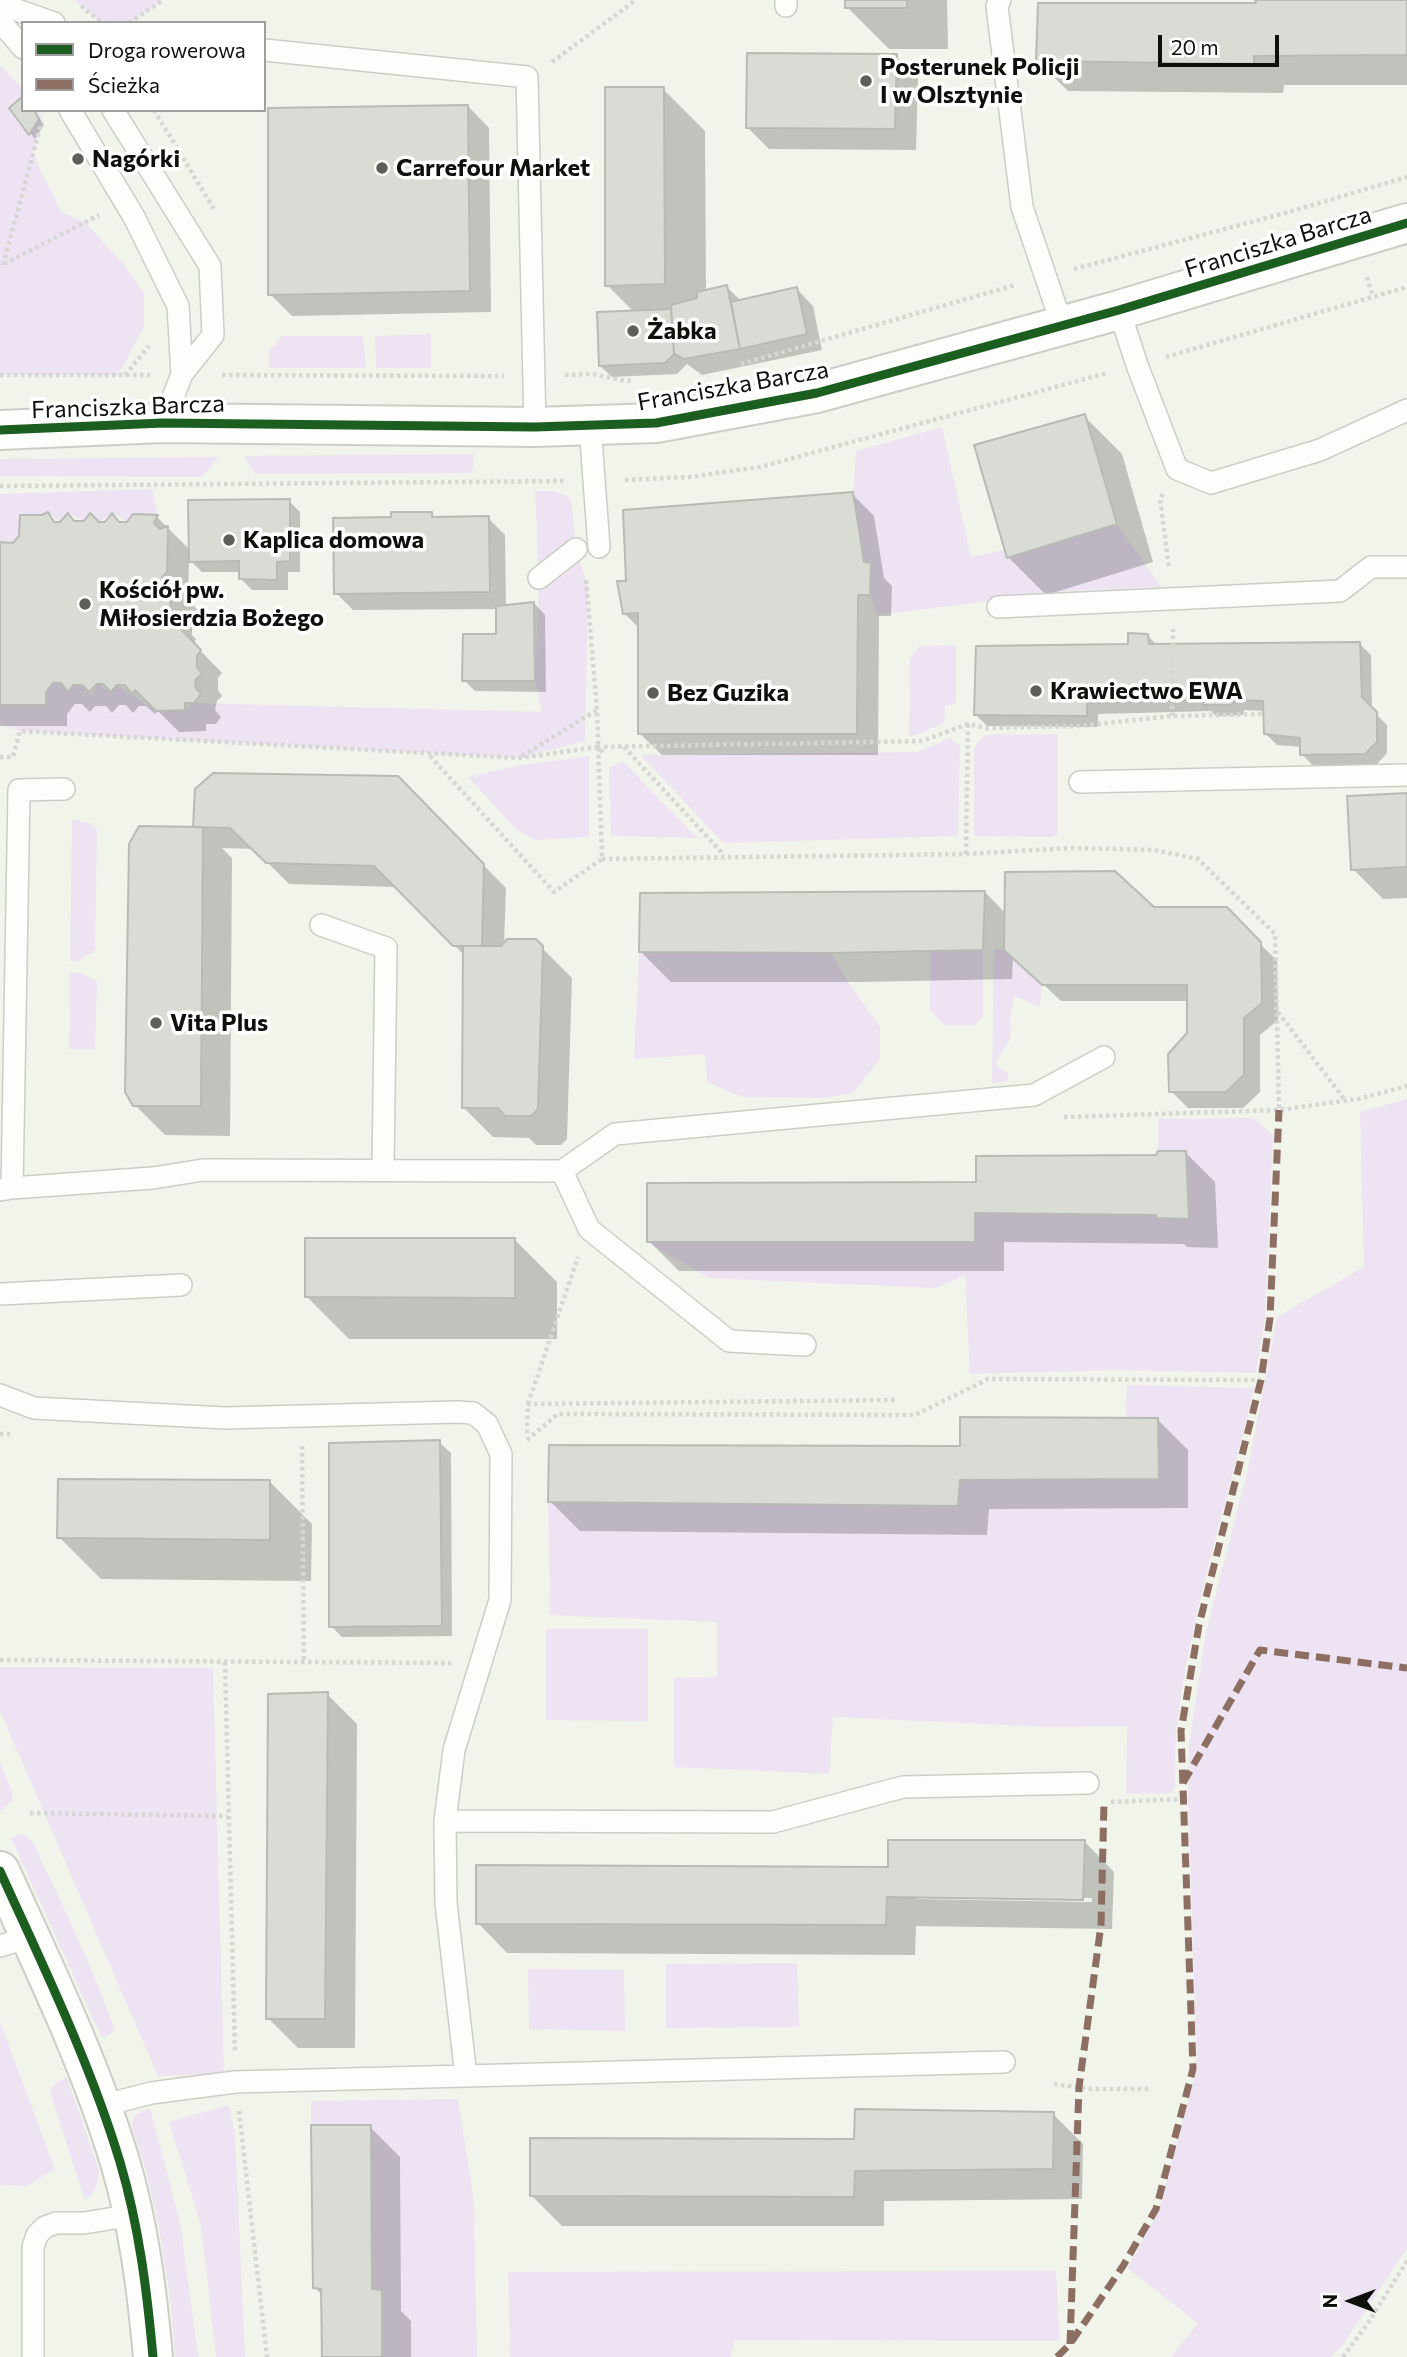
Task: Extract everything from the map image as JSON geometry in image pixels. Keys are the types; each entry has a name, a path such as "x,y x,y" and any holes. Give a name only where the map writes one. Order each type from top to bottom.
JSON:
{"street":[{"name":"Franciszka Barcza","path":"0,430 163,422 536,426 656,423 817,393 1119,310 1407,223"},
{"path":"0,1871 15,1942 83,2058 120,2162 148,2295 153,2357"}],"lane":[{"path":"1000,0 997,6 1022,207 1062,325"},
{"path":"0,5 48,21"},
{"path":"0,21 21,46"},
{"path":"266,50 527,77 536,426"},
{"path":"71,112 125,201 178,306 182,374"},
{"path":"114,112 210,266 213,335 182,374 163,422"},
{"path":"1119,310 1177,469 1211,483 1320,450 1407,411"},
{"path":"590,426 599,547"},
{"path":"539,579 576,549"},
{"path":"998,607 1340,591 1370,566 1407,567"},
{"path":"1080,782 1407,775"},
{"path":"64,789 19,790 6,1189 153,1178 203,1170 562,1171 615,1134 1034,1095 1104,1057"},
{"path":"321,925 386,948 383,1170"},
{"path":"562,1171 589,1229 729,1341 805,1345"},
{"path":"0,1294 181,1285"},
{"path":"0,1395 34,1408 225,1418 457,1412 473,1413 487,1424 501,1454 500,1600 454,1750 445,1821 446,1903 466,2076"},
{"path":"445,1821 773,1822 903,1787 1088,1783"},
{"path":"101,2106 151,2093 235,2082 1004,2062"},
{"path":"33,2357 33,2246 37,2235 45,2227 56,2223 84,2223 133,2215"}],"path":[{"path":"74,0 100,21"},
{"path":"132,21 163,0"},
{"path":"552,62 636,0"},
{"path":"1,265 44,116"},
{"path":"738,364 1407,177"},
{"path":"1,265 125,201"},
{"path":"0,486 595,481 688,477 760,467 1137,365 1407,287"},
{"path":"0,375 592,374 621,380 646,381"},
{"path":"1172,716 1173,599 1160,499 1177,469"},
{"path":"576,549 588,586 597,710 602,859"},
{"path":"519,758 597,710"},
{"path":"0,757 13,757 20,731 519,758 597,747 922,741 968,724 987,728 1079,726 1172,716 1262,714"},
{"path":"966,854 968,724"},
{"path":"597,747 605,754"},
{"path":"624,747 725,856"},
{"path":"429,755 554,892 602,859 966,854 1057,849 1140,849 1198,859 1275,934 1279,1110"},
{"path":"1277,1011 1346,1101"},
{"path":"1189,1112 1279,1110 1346,1101 1407,1086"},
{"path":"589,1229 528,1404 526,1441 558,1414 915,1415 988,1379 1261,1380"},
{"path":"528,1404 896,1400"},
{"path":"303,1448 304,1662"},
{"path":"0,1660 479,1663"},
{"path":"225,1662 235,2082 267,2357"},
{"path":"1104,1802 1183,1799"},
{"path":"30,1813 227,1816"},
{"path":"1054,2084 1091,2089 1152,2089"},
{"path":"1343,2357 1407,2261"}],"shaded area":[{"path":"74,0 163,0 132,21 100,21"},
{"path":"0,65 21,87 21,112 40,112 43,116 33,155 62,213 85,222 123,264 144,293 144,327 118,375 0,375"},
{"path":"431,334 431,368 376,368 375,336"},
{"path":"282,336 363,336 366,368 269,368 269,351"},
{"path":"942,427 971,557 1004,550 1007,558 1117,524 1161,587 1069,591 877,615 870,595 871,563 864,562 853,492 856,451"},
{"path":"474,454 472,473 255,474 244,456"},
{"path":"219,457 202,477 0,476 0,459"},
{"path":"152,489 158,515 134,514 127,522 112,513 99,522 90,514 84,521 68,513 60,522 48,512 42,515 20,515 19,536 13,543 0,542 0,494"},
{"path":"535,491 553,491 571,498 576,549 588,586 585,741 519,758 20,731 0,724 0,705 46,692 53,683 61,683 68,692 73,685 82,685 92,696 97,684 110,692 117,685 156,711 185,710 194,703 542,712 535,681 539,578"},
{"path":"956,645 956,703 945,706 944,723 909,736 910,659 919,646"},
{"path":"1058,734 1058,833 1052,837 974,836 974,748 985,735"},
{"path":"950,738 960,745 958,836 723,843 641,755 917,752"},
{"path":"589,756 589,837 535,840 517,830 468,777 517,766"},
{"path":"623,761 697,838 611,836 609,768"},
{"path":"72,819 90,823 97,829 95,950 78,961 70,961"},
{"path":"994,948 1004,950 1042,985 1040,1007 1015,996 1011,1009 1010,1039 995,1063 1009,1075 1007,1081 992,1083"},
{"path":"983,950 983,1016 975,1025 944,1025 930,1010 930,951"},
{"path":"639,952 831,953 880,1027 880,1059 853,1093 823,1098 743,1097 707,1082 705,1054 634,1059"},
{"path":"70,973 80,973 97,981 95,1049 69,1049"},
{"path":"1407,1099 1407,2248 1342,2346 1330,2357 1171,2357 1198,2323 1127,2268 1158,2213 1197,2069 1188,1799 1189,1744 1206,1632 1248,1469 1277,1317 1364,1267 1360,1112"},
{"path":"1254,1118 1273,1135 1265,1317 1256,1373 1114,1370 970,1374 965,1276 935,1288 709,1278 647,1242 975,1242 975,1213 1156,1215 1156,1218 1189,1219 1186,1151 1158,1151 1158,1119"},
{"path":"1127,1385 1254,1388 1192,1638 1176,1731 1175,1787 1170,1793 1126,1794 1127,1726 1051,1727 833,1717 829,1774 674,1767 674,1678 717,1677 717,1622 550,1615 548,1502 957,1506 960,1480 1159,1479 1158,1419 1125,1418"},
{"path":"546,1629 648,1629 648,1721 546,1720"},
{"path":"0,1667 213,1668 224,2074 158,2076 0,1711"},
{"path":"0,1763 13,1801 0,1811"},
{"path":"21,1834 27,1836 34,1845 97,1984 115,2031 102,2038 11,1838"},
{"path":"797,1963 799,2027 666,2028 666,1964"},
{"path":"528,1969 624,1970 625,2031 529,2029"},
{"path":"0,2022 55,2169 27,2186 0,2185"},
{"path":"67,2078 99,2170 96,2187 85,2200 50,2092 58,2081"},
{"path":"458,2099 474,2201 477,2357 382,2357 382,2290 372,2289 371,2126 311,2125 311,2101"},
{"path":"229,2105 235,2133 245,2357 216,2357 201,2225 169,2122"},
{"path":"150,2108 181,2227 198,2357 175,2357 170,2297 159,2227 146,2171 132,2128 137,2114"},
{"path":"1056,2271 1060,2341 735,2340 730,2357 510,2357 508,2272"}],"building":[{"path":"845,0 907,0 907,8 845,8"},
{"path":"1255,0 1407,0 1407,55 1254,56 1254,64 1036,61 1038,3 1256,3"},
{"path":"747,53 897,54 895,129 746,128"},
{"path":"605,87 664,87 665,284 605,286"},
{"path":"21,98 21,112 35,112 39,119 29,135 9,108"},
{"path":"468,105 470,291 268,295 268,108"},
{"path":"727,285 740,349 684,359 674,354 671,305 697,298 697,292"},
{"path":"797,287 807,334 740,349 731,302"},
{"path":"671,309 674,354 665,363 599,366 597,312"},
{"path":"1085,414 1117,524 1007,558 974,445"},
{"path":"853,492 864,562 871,563 870,595 858,595 857,734 638,734 638,613 623,614 617,581 626,581 623,510"},
{"path":"290,499 290,561 277,562 277,580 239,579 239,561 189,562 188,500"},
{"name":"Kościół pw. Miłosierdzia Bożego","path":"48,512 54,522 60,522 68,513 74,521 84,521 90,513 99,522 105,522 112,513 119,522 127,522 133,514 158,515 154,523 160,529 168,526 167,572 162,577 170,586 176,586 175,591 171,592 170,616 175,616 173,621 201,650 197,656 197,667 202,674 196,679 195,687 201,694 194,703 185,703 185,710 156,711 135,690 132,694 125,685 117,685 111,692 103,684 97,684 89,692 82,685 73,685 68,692 61,683 53,683 46,692 46,705 0,705 0,542 13,543 19,536 20,515 42,515"},
{"path":"391,512 432,512 432,517 489,516 490,592 334,594 333,518 391,517"},
{"path":"534,602 535,681 462,681 463,634 496,634 496,606"},
{"path":"1128,633 1148,634 1149,644 1360,642 1362,697 1377,712 1377,742 1365,754 1300,755 1300,738 1264,734 1263,701 1233,700 1232,705 1203,705 1203,700 1087,703 1087,716 974,715 976,646 1128,644"},
{"path":"213,773 398,776 484,864 482,946 453,946 374,866 266,863 230,828 193,827 195,789"},
{"path":"1407,793 1407,867 1351,870 1347,796"},
{"path":"139,826 203,827 201,1106 133,1106 125,1092 129,844"},
{"path":"1115,871 1154,907 1227,907 1261,942 1262,1003 1244,1018 1244,1075 1226,1092 1169,1092 1168,1054 1187,1033 1187,985 1042,985 1004,950 1005,872"},
{"path":"985,891 983,950 831,953 639,952 640,893"},
{"path":"507,939 536,939 543,946 538,1109 531,1116 505,1116 498,1108 462,1108 463,946 501,946"},
{"path":"1158,1151 1186,1151 1189,1219 1156,1218 1156,1215 975,1213 975,1242 647,1242 647,1183 976,1182 976,1156 1156,1155"},
{"path":"305,1238 515,1238 515,1298 305,1297"},
{"path":"960,1417 1158,1418 1159,1479 960,1480 958,1506 548,1502 549,1445 960,1446"},
{"path":"440,1440 442,1626 329,1627 329,1443"},
{"path":"58,1479 270,1480 270,1540 57,1538"},
{"path":"328,1692 325,2019 266,2019 268,1694"},
{"path":"888,1840 1085,1840 1083,1900 887,1897 886,1925 476,1924 476,1865 888,1867"},
{"path":"855,2109 1054,2112 1053,2169 855,2171 854,2197 530,2196 530,2138 854,2139"},
{"path":"311,2125 371,2125 372,2289 382,2290 382,2357 322,2357 321,2289 313,2288"}],"marked path":[{"path":"1057,2357 1070,2344 1123,2266 1156,2209 1193,2069 1181,1731 1199,1625 1261,1380 1270,1318 1279,1110"},
{"path":"1183,1783 1260,1650 1407,1668"},
{"path":"1070,2344 1079,2087 1101,1925 1104,1802"}],"cycle path":[{"path":"0,430 163,423 535,427 656,423 817,393 1119,310 1407,223"},
{"path":"0,1871 80,2051 120,2162 141,2259 153,2357"}],"place":[{"name":"Posterunek Policji I w Olsztynie","path":"866,81"},
{"name":"Nagórki","path":"78,159"},
{"name":"Carrefour Market","path":"382,168"},
{"name":"Żabka","path":"633,331"},
{"name":"Kaplica domowa","path":"229,540"},
{"name":"Kościół pw. Miłosierdzia Bożego","path":"85,604"},
{"name":"Krawiectwo EWA","path":"1036,691"},
{"name":"Bez Guzika","path":"653,693"},
{"name":"Vita Plus","path":"156,1023"}]}
